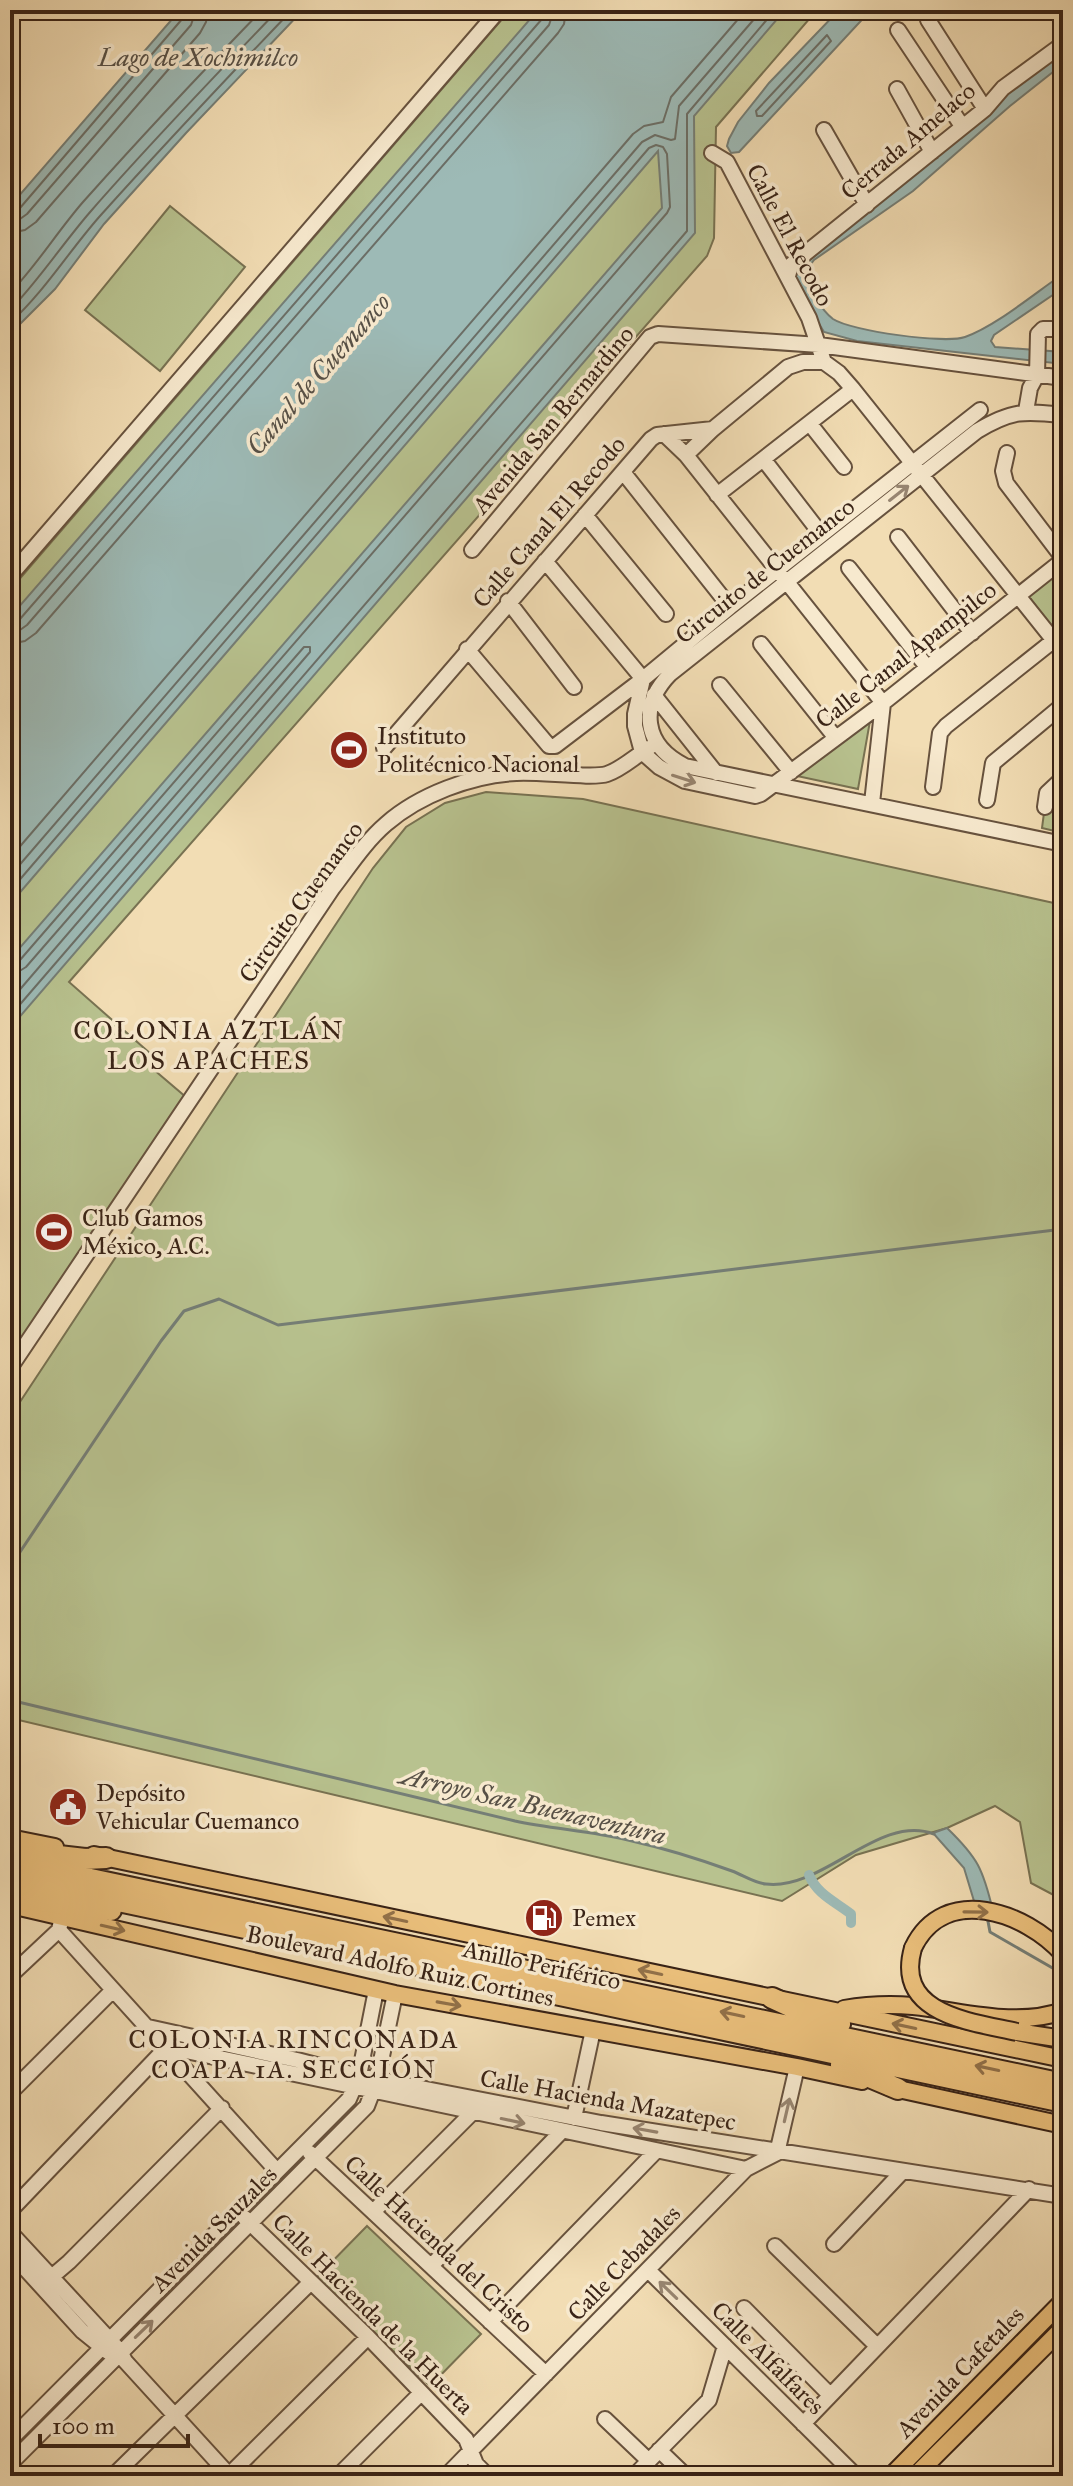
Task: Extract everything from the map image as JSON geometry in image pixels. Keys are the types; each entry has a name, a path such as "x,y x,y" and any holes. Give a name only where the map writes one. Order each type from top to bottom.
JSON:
{"highway":[{"path":"10,1850 85,1859 106,1858"},
{"name":"Anillo Periférico","path":"10,1862 1063,2084"},
{"name":"Anillo Periférico","path":"10,1878 1063,2102"},
{"path":"10,1897 81,1908 179,1914"},
{"path":"772,1998 809,2015 873,2034 923,2054"},
{"path":"793,2045 898,2089"}],"main road":[{"name":"Boulevard Adolfo Ruiz Cortines","path":"10,1838 1063,2059"},
{"name":"Boulevard Adolfo Ruiz Cortines","path":"10,1905 60,1923 395,1994 797,2067 1063,2125"},
{"path":"1063,1954 1030,1926 1008,1916 983,1911 958,1912 944,1916 925,1928 916,1941 910,1961 912,1975 921,1995 931,2007 950,2017 1063,2039"},
{"path":"834,2010 898,2005 1003,2019 1043,2017 1063,2011"},
{"name":"Avenida Cafetales","path":"893,2476 1063,2301"},
{"path":"893,2476 935,2441 1063,2309"},
{"path":"915,2476 1063,2328"},
{"name":"Avenida Cafetales","path":"926,2476 1063,2337"}],"street":[{"path":"10,576 499,10"},
{"path":"928,20 985,109"},
{"path":"898,30 962,126"},
{"name":"Cerrada Amelaco","path":"792,267 985,109 1003,88 1063,44"},
{"path":"897,89 932,152"},
{"path":"824,130 867,205"},
{"name":"Calle El Recodo","path":"712,153 727,162 792,267 819,345"},
{"path":"1026,411 1030,388 1037,373 1036,344 1040,331 1063,329"},
{"name":"Avenida San Bernardino","path":"472,550 650,337 667,333 819,345"},
{"path":"824,362 819,345 1063,378"},
{"path":"686,455 788,367 803,362 824,362 853,389 1018,597 1060,642 946,726 940,733 933,787"},
{"path":"717,495 853,389"},
{"path":"917,470 980,410"},
{"name":"Circuito de Cuemanco","path":"467,649 549,746 555,746 730,607 781,576 821,534 917,470 977,431 1011,414 1026,411 1063,415"},
{"path":"810,424 844,467"},
{"name":"Calle Canal El Recodo","path":"384,748 651,439 664,434 713,429"},
{"path":"664,434 686,455 883,703 872,803"},
{"name":"Calle Canal Apampilco","path":"775,785 1063,559 1006,483 1003,471 1007,453"},
{"path":"764,460 821,534"},
{"name":"Circuito de Cuemanco","path":"654,695 670,674 781,576 917,470"},
{"path":"623,472 730,607"},
{"path":"585,515 666,614"},
{"path":"898,537 972,633"},
{"path":"545,561 643,679 635,714 642,752 659,767 685,781 755,796 775,785"},
{"path":"849,568 927,667"},
{"path":"508,601 574,687"},
{"path":"761,644 835,737"},
{"path":"720,685 791,772"},
{"path":"654,695 649,712 652,735 656,744 685,766 1063,844"},
{"path":"654,695 716,773"},
{"path":"987,800 993,763 1063,705"},
{"name":"Circuito Cuemanco","path":"10,1368 332,889 387,823 428,798 480,779 515,773 599,776 615,770 656,744"},
{"path":"1045,807 1047,793 1063,778"},
{"path":"10,1976 60,1923 113,1990 148,2027 163,2052 277,2171"},
{"path":"10,2093 113,1990"},
{"name":"Avenida Sauzales","path":"10,2440 349,2099 357,2082 376,1990"},
{"name":"Avenida Sauzales","path":"10,2464 367,2106 375,2086 395,1994"},
{"name":"Calle Hacienda Mazatepec","path":"148,2027 357,2082 427,2096 1063,2196"},
{"path":"574,2118 593,2030"},
{"path":"10,2211 163,2052"},
{"name":"Calle Hacienda Mazatepec","path":"163,2052 296,2066"},
{"path":"777,2153 797,2067"},
{"name":"Calle Hacienda Mazatepec","path":"427,2096 473,2112 746,2169"},
{"path":"337,2111 349,2124"},
{"path":"47,2281 218,2112"},
{"path":"373,2212 473,2112"},
{"path":"598,2139 601,2123"},
{"path":"431,2266 562,2131"},
{"name":"Calle Hacienda del Cristo","path":"302,2145 546,2374"},
{"path":"490,2322 656,2151"},
{"name":"Calle Cebadales","path":"446,2476 746,2169 777,2153"},
{"path":"834,2244 903,2171"},
{"path":"803,2424 1029,2189"},
{"name":"Calle Hacienda de la Huerta","path":"239,2212 368,2337 466,2439 476,2464 488,2476"},
{"path":"10,2232 47,2281 229,2476 368,2337"},
{"path":"775,2246 877,2346"},
{"path":"10,2252 47,2281"},
{"name":"Calle Alfalfares","path":"648,2270 856,2476"},
{"path":"113,2476 311,2282"},
{"path":"744,2308 830,2395"},
{"path":"637,2475 709,2400 725,2346"},
{"path":"338,2476 421,2393"},
{"path":"50,2400 61,2411"},
{"path":"605,2419 686,2476"}],"green space":[{"path":"510,10 817,10 716,127 714,238 707,256 69,982 152,1055 153,1069 187,1098 10,1367 10,590"},
{"path":"170,206 245,267 160,371 85,310"},
{"path":"1063,567 1063,617 1051,626 1027,594"},
{"path":"873,704 858,789 783,773"},
{"path":"1063,778 1063,833 1042,828 1047,790"},
{"path":"486,792 583,799 1063,905 1063,1900 1031,1883 1020,1822 995,1806 947,1828 856,1855 782,1901 10,1718 10,1417 373,868 406,827 445,803"},
{"path":"367,2226 481,2334 430,2386 316,2278"}],"water":[{"name":"Lago de Xochimilco","path":"180,10 303,10 186,133 104,224 55,289 10,334 10,206"},
{"name":"Canal de Cuemanco","path":"538,10 785,10 694,116 695,233 10,1028 10,959 662,208 658,151 10,904 10,617"},
{"path":"839,10 871,10 739,152 731,153 727,146 738,122 769,83"},
{"path":"1063,49 1063,64 913,191 814,260 805,272 816,298 833,319 877,332 938,339 954,339 977,332 1063,274 1063,288 994,335 991,341 995,347 1063,352 1063,364 857,341 824,332 794,282 796,267 1002,94"},
{"path":"947,1828 978,1865 993,1911 977,1911 964,1868 933,1833"}],"waterway":[{"path":"10,1567 184,1311 219,1299 278,1325 1063,1229"},
{"name":"Arroyo San Buenaventura","path":"10,1700 515,1821 641,1843 707,1862 766,1884 787,1883 809,1876 893,1834 913,1830 934,1834"},
{"path":"809,1875 821,1892 851,1914 851,1923"},
{"name":"Arroyo San Buenaventura","path":"987,1916 990,1932 1063,1974"}],"place":[{"name":"Instituto Politécnico Nacional","path":"349,750"},
{"name":"Club Gamos México, A.C.","path":"54,1232"},
{"name":"Depósito Vehicular Cuemanco","path":"68,1807"},
{"name":"Pemex","path":"544,1918"}],"district":[{"name":"COLONIA AZTLÁN LOS APACHES","path":"209,1045"},
{"name":"COLONIA RINCONADA COAPA 1A. SECCIÓN","path":"294,2054"}]}
